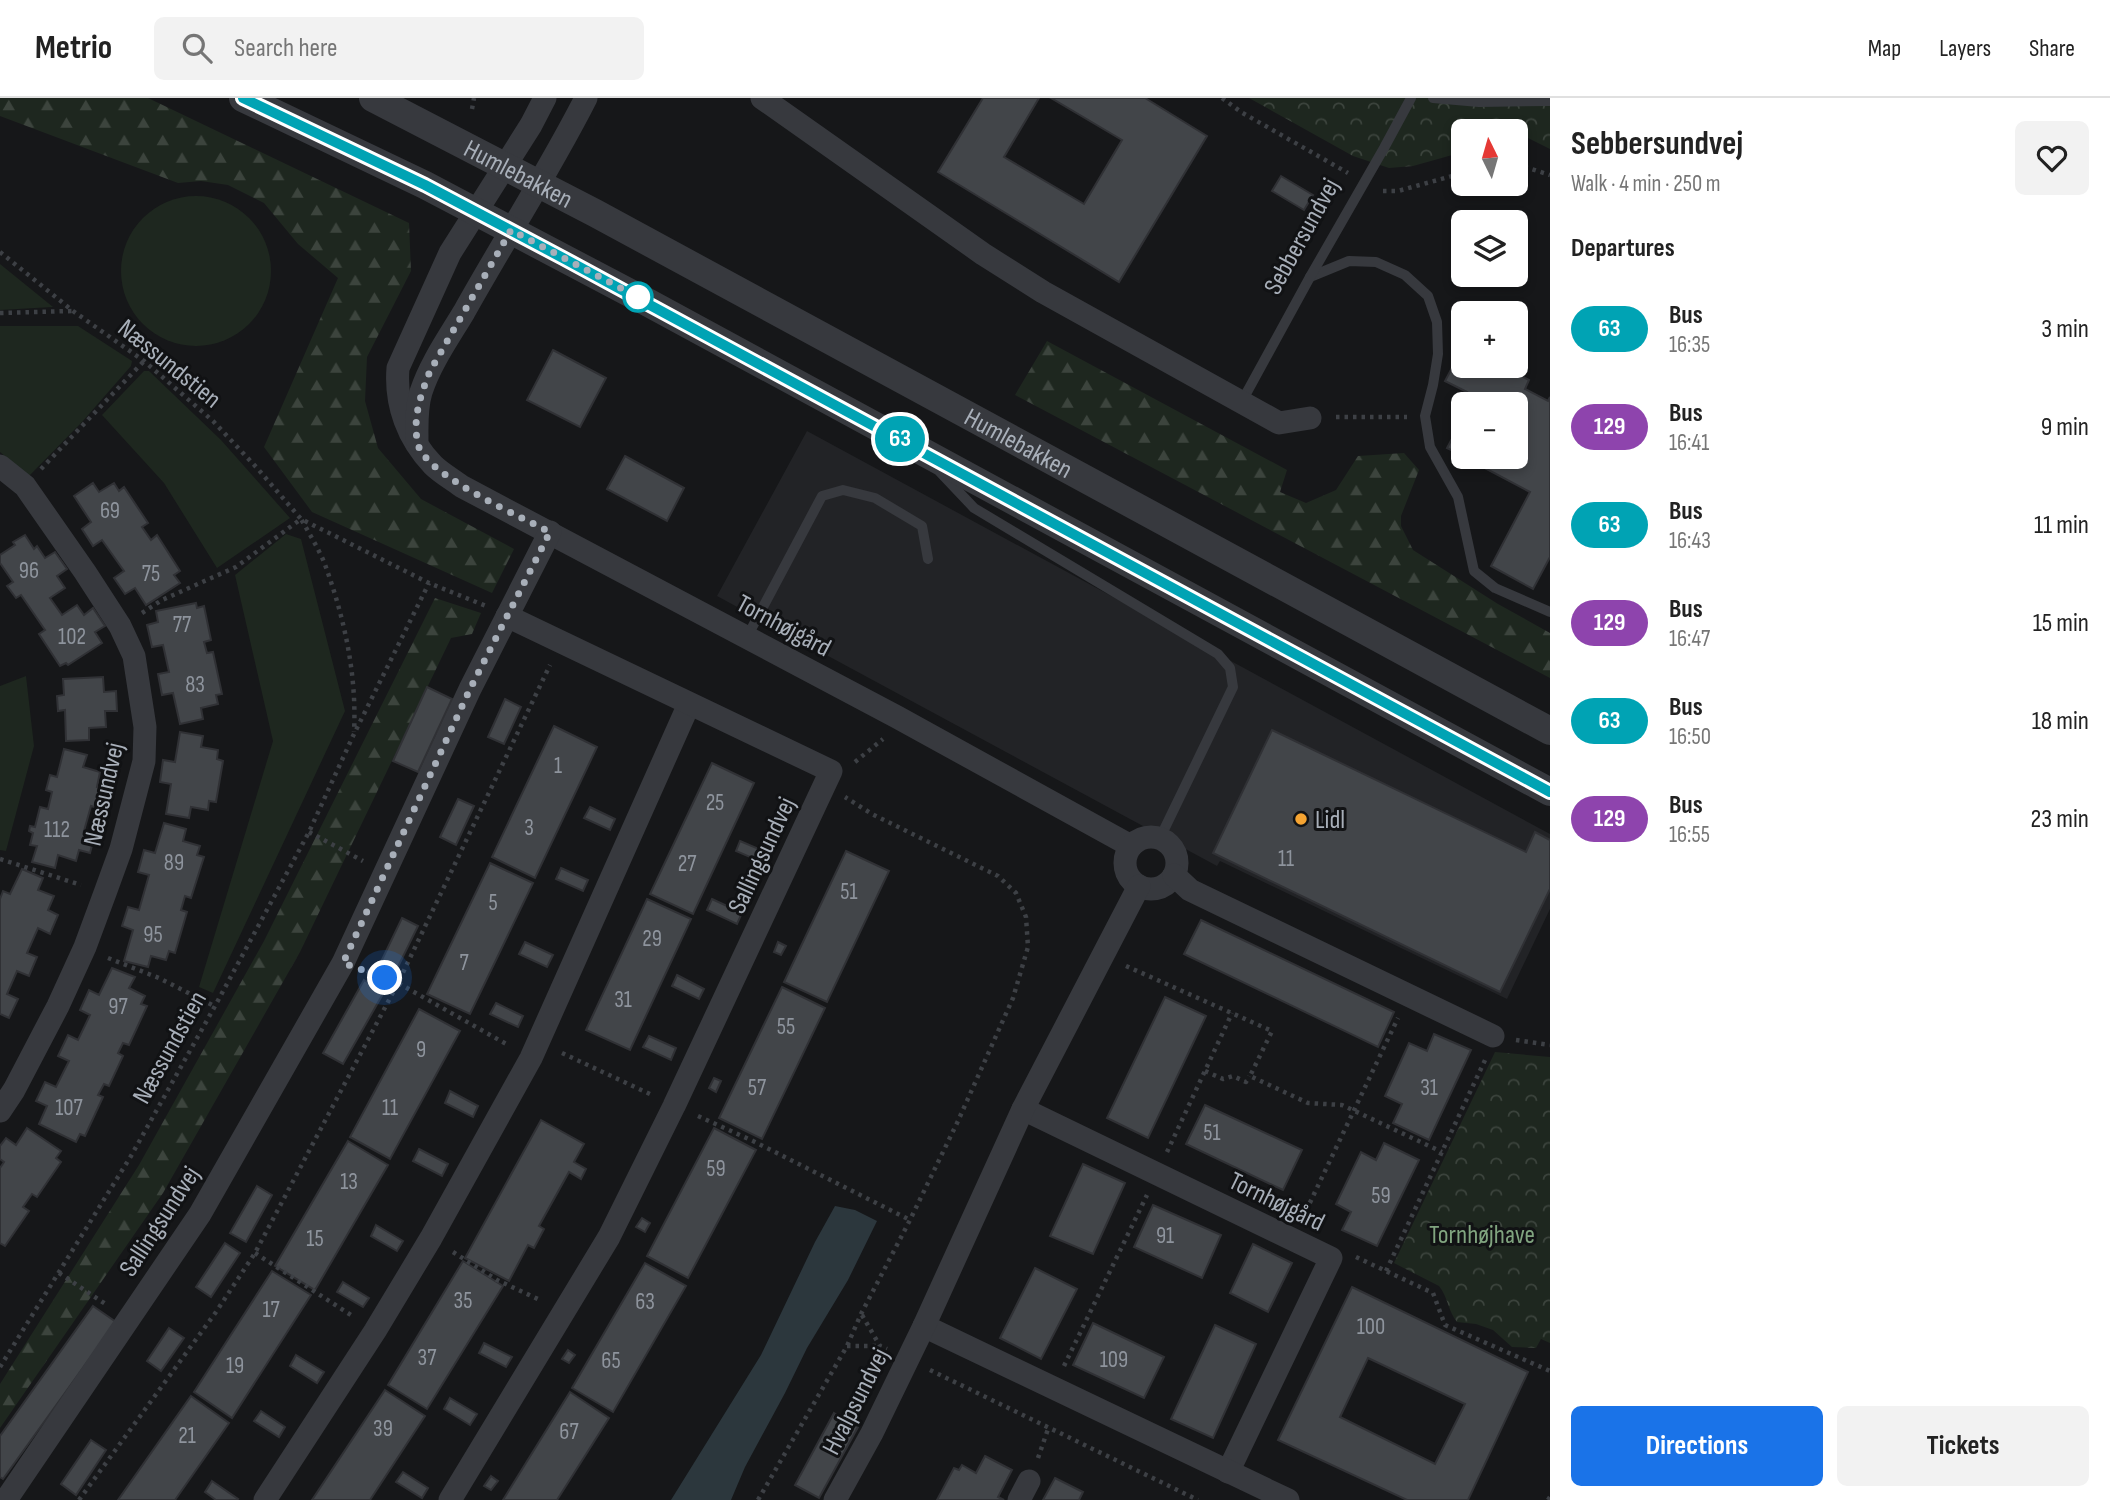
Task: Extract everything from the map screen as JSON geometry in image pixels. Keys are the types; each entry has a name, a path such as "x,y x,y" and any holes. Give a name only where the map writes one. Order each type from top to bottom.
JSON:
{"street":[{"name":"Humlebakken","path":"243,98 413,179 511,230 1550,792"},
{"name":"Humlebakken","path":"373,98 506,166 1550,731"},
{"path":"506,166 545,98"},
{"path":"418,446 417,416 421,393 430,371 564,143 586,98"},
{"path":"762,98 1043,292 1279,423 1310,418"},
{"name":"Tornhøjgård","path":"506,166 450,253 398,368 396,388 403,418 418,446 435,468 461,486 897,717 1131,846"},
{"name":"Næssundvej","path":"0,466 25,486 120,626 134,656 145,727 144,761 121,849 85,947 58,1006 0,1111"},
{"name":"Sallingsundvej","path":"6,1500 200,1214 343,963 470,689 550,532"},
{"path":"507,616 831,771"},
{"path":"265,1500 375,1331 431,1238 535,1050 689,704"},
{"name":"Sallingsundvej","path":"450,1500 609,1237 674,1106 831,771"},
{"path":"1160,838 1170,845 1175,854 1177,864 1174,875 1159,887 1149,889 1139,886 1126,872 1126,854 1139,839 1160,838"},
{"path":"1174,875 1190,890 1493,1036"},
{"path":"1139,886 1023,1109 924,1326 1288,1500"},
{"name":"Tornhøjgård","path":"1023,1109 1157,1174 1339,1254 1228,1472"},
{"name":"Hvalpsundvej","path":"835,1500 872,1433 924,1326"}],"lane":[{"name":"Sebbersundvej","path":"1241,403 1411,98"},
{"path":"1433,98 1479,102 1550,101"},
{"path":"1310,277 1349,261 1376,262 1405,275 1428,296 1437,322 1438,354 1424,416 1430,447 1458,497 1474,571 1495,588 1550,612"},
{"path":"918,449 974,508 1218,654 1230,668 1233,687 1160,838"},
{"path":"747,638 821,496 843,490 875,498 922,526 928,558"}],"path":[{"path":"471,109 474,98"},
{"path":"1222,98 1241,112 1377,191 1398,191 1451,176"},
{"path":"1528,168 1550,175"},
{"name":"Næssundstien","path":"0,252 73,312 144,361 212,421 301,519 323,561 350,652 355,708 353,736"},
{"path":"0,313 73,312"},
{"path":"25,486 144,361"},
{"path":"1359,417 1424,416"},
{"path":"162,600 236,567 301,519"},
{"name":"Næssundstien","path":"0,1366 131,1156 215,1006 309,832 429,583 301,519"},
{"path":"429,583 507,616"},
{"path":"79,1500 216,1312 255,1253 398,984 561,642"},
{"path":"758,1500 847,1346 910,1220 1013,998 1028,947 1026,917 1016,893 998,876 872,814 837,792 831,771 845,769 889,734 897,717"},
{"path":"309,832 348,852"},
{"path":"0,859 66,879"},
{"path":"1103,955 1272,1031 1246,1082 1233,1076 1223,1079 1205,1071"},
{"path":"343,963 398,984 535,1050 753,1141 910,1220"},
{"path":"131,969 159,978 215,1006"},
{"path":"1313,1218 1305,1213 1409,995"},
{"path":"1053,1388 1232,1013"},
{"path":"1386,1271 1493,1044 1493,1036 1550,1045"},
{"path":"1250,1076 1308,1102 1342,1105 1442,1153"},
{"path":"431,1238 497,1280 564,1310"},
{"path":"255,1253 375,1331"},
{"path":"1339,1254 1356,1257"},
{"path":"1339,1254 1356,1257 1433,1293 1445,1325 1550,1370"},
{"path":"58,1272 95,1297"},
{"path":"861,1314 880,1346"},
{"path":"847,1346 880,1346 1198,1500"}],"shaded area":[{"path":"807,431 1550,834 1550,909 1507,999 1220,861 1217,866 717,596"},
{"path":"835,1206 855,1210 877,1221 848,1280 807,1348 745,1467 731,1500 671,1500 761,1355"}],"green space":[{"path":"0,98 148,98 409,223 411,271 367,357 365,401 378,448 421,499 514,549 492,593 312,512 264,447 338,278 298,244 264,203 228,185 201,181 178,183 0,116"},
{"path":"1249,98 1550,98 1550,149 1528,138 1528,119 1451,119 1451,155 1413,166 1389,168 1353,156"},
{"path":"196,196 225,202 249,218 265,242 271,271 265,300 249,324 225,340 196,346 167,340 143,324 127,300 121,271 127,242 143,218 167,202"},
{"path":"0,264 53,307 0,310"},
{"path":"0,326 78,326 132,361 131,366 82,422 29,476 0,452"},
{"path":"1047,341 1287,470 1280,492 1306,503 1336,490 1358,456 1404,453 1419,470 1401,516 1401,526 1413,550 1498,604 1550,633 1550,678 1015,395"},
{"path":"144,371 149,371 221,440 290,518 217,568 164,483 102,415"},
{"path":"286,534 301,539 345,711 213,993 199,987 273,741 235,575"},
{"path":"435,598 481,613 472,634 451,638 300,952 163,1193 0,1428 0,1384 139,1165 264,941"},
{"path":"26,676 34,746 6,851 0,850 0,686"},
{"name":"Tornhøjhave","path":"1495,1052 1550,1057 1550,1343 1541,1339 1536,1348 1512,1347 1493,1330 1476,1324 1457,1322 1439,1286 1394,1263"}],"building":[{"path":"983,98 1039,98 1004,157 1084,204 1122,140 1051,98 1145,98 1207,136 1119,282 938,172"},
{"path":"1281,176 1313,195 1304,210 1272,191"},
{"path":"553,350 606,378 580,427 527,400"},
{"path":"1451,370 1451,378 1525,378 1529,380 1525,389 1548,401 1550,397 1550,557 1533,589 1491,566 1530,492 1487,469 1528,469 1528,392 1467,392 1445,381"},
{"path":"625,456 684,488 667,521 607,489"},
{"path":"93,483 99,492 114,483 119,491 124,487 148,523 142,527 151,540 157,535 180,571 174,575 180,583 146,605 135,588 125,594 114,578 124,571 102,540 93,546 82,529 91,522 74,496"},
{"path":"25,535 34,549 37,546 45,558 55,552 67,569 57,576 65,588 50,598 62,615 77,605 84,615 93,608 105,626 95,632 102,643 68,665 66,663 60,666 39,634 45,630 21,595 16,598 7,586 13,582 0,563 0,555"},
{"path":"196,603 197,608 204,606 211,640 204,642 207,653 213,652 222,694 216,695 218,704 201,708 203,719 180,724 173,693 162,695 158,674 169,672 163,645 152,647 147,625 158,622 156,611"},
{"path":"103,677 104,692 116,691 117,711 105,711 106,727 89,728 89,740 66,741 65,710 58,711 57,696 64,695 63,679"},
{"path":"427,687 452,699 418,772 393,761"},
{"path":"505,699 521,707 504,744 488,737"},
{"path":"554,726 597,747 535,878 492,857"},
{"path":"1272,730 1526,852 1535,832 1550,840 1550,889 1500,992 1213,853"},
{"path":"180,732 203,736 201,747 218,750 217,759 223,761 216,802 209,801 208,810 191,807 189,818 166,814 171,784 160,782 163,760 175,762"},
{"path":"64,749 87,755 83,767 100,772 97,787 107,789 102,809 91,806 84,831 95,834 90,853 79,850 76,861 58,855 55,868 32,862 37,846 30,845 33,833 29,831 30,826 35,827 40,807 48,809 52,792 46,790 50,775 57,777"},
{"path":"712,763 754,783 693,914 650,894"},
{"path":"458,799 474,806 456,845 440,837"},
{"path":"590,807 615,819 610,830 584,818"},
{"path":"164,823 186,829 183,841 200,846 197,855 204,857 191,898 185,896 181,910 187,912 175,953 169,951 166,960 151,956 148,967 124,961 133,930 122,926 128,907 139,910 149,875 138,872 144,850 155,853"},
{"path":"740,841 768,853 764,863 736,851"},
{"path":"846,851 889,871 827,1002 784,982"},
{"path":"490,863 533,883 470,1014 427,994"},
{"path":"561,868 588,880 583,891 556,879"},
{"path":"22,869 43,878 38,890 54,896 48,910 58,915 50,934 38,928 27,953 37,957 29,976 17,971 7,994 18,999 9,1018 0,1014 0,899 3,891 10,894"},
{"path":"647,899 691,919 630,1050 586,1030"},
{"path":"712,899 742,913 737,924 707,910"},
{"path":"402,918 418,926 394,975 378,968"},
{"path":"1201,920 1394,1012 1378,1047 1184,954"},
{"path":"525,942 553,955 547,967 519,954"},
{"path":"778,942 786,946 781,955 774,952"},
{"path":"112,968 135,977 129,988 145,996 141,1004 147,1006 129,1045 123,1043 118,1053 123,1056 109,1086 104,1084 98,1095 103,1097 85,1136 80,1134 76,1142 39,1124 47,1106 36,1101 45,1082 56,1087 69,1061 58,1056 68,1035 78,1040 90,1015 80,1010 89,990 99,995"},
{"path":"677,975 704,989 699,999 672,986"},
{"path":"364,980 384,992 343,1064 323,1053"},
{"path":"782,987 825,1008 762,1139 719,1118"},
{"path":"1165,997 1206,1016 1148,1138 1107,1118"},
{"path":"496,1003 523,1016 518,1027 490,1014"},
{"path":"419,1009 460,1031 390,1159 350,1137"},
{"path":"1434,1034 1471,1050 1429,1140 1393,1123 1402,1104 1385,1096 1409,1043 1427,1051"},
{"path":"649,1036 676,1048 671,1060 643,1047"},
{"path":"714,1078 721,1081 716,1092 709,1088"},
{"path":"450,1091 478,1106 473,1117 445,1103"},
{"path":"1205,1105 1302,1150 1283,1190 1186,1144"},
{"path":"541,1120 584,1144 574,1162 586,1169 581,1179 569,1172 539,1226 544,1229 534,1248 528,1245 509,1281 465,1258"},
{"path":"27,1128 61,1151 56,1158 61,1162 37,1197 32,1194 23,1207 29,1211 5,1246 0,1243 0,1168 4,1162 0,1159 0,1146 6,1138 16,1145"},
{"path":"714,1128 756,1150 688,1278 647,1256"},
{"path":"348,1141 388,1165 315,1290 275,1266"},
{"path":"1384,1143 1419,1160 1377,1246 1342,1230 1351,1212 1336,1204 1361,1152 1376,1160"},
{"path":"419,1149 448,1164 442,1176 413,1161"},
{"path":"1083,1164 1125,1183 1093,1254 1050,1236"},
{"path":"257,1186 272,1195 246,1242 230,1233"},
{"path":"1153,1205 1221,1235 1202,1278 1134,1247"},
{"path":"642,1218 650,1223 645,1232 636,1227"},
{"path":"376,1225 403,1241 397,1251 371,1236"},
{"path":"225,1243 240,1253 211,1297 196,1287"},
{"path":"1253,1244 1292,1263 1268,1312 1230,1293"},
{"path":"463,1261 503,1286 427,1409 388,1385"},
{"path":"645,1263 686,1286 613,1412 572,1388"},
{"path":"1035,1268 1077,1289 1041,1359 1000,1338"},
{"path":"272,1271 311,1295 232,1418 194,1392"},
{"path":"343,1282 369,1298 363,1307 337,1292"},
{"path":"1352,1287 1528,1372 1468,1500 1407,1500 1278,1440","holes":["1368,1358 1465,1404 1435,1464 1340,1417"]},
{"path":"93,1306 116,1322 3,1479 0,1477 0,1436"},
{"path":"1093,1323 1164,1357 1144,1398 1073,1365"},
{"path":"1215,1325 1256,1344 1213,1438 1171,1419"},
{"path":"169,1328 184,1338 161,1371 147,1361"},
{"path":"484,1343 512,1357 506,1367 479,1353"},
{"path":"568,1350 575,1355 569,1363 562,1359"},
{"path":"296,1355 324,1372 317,1383 290,1366"},
{"path":"385,1390 425,1416 370,1500 312,1500"},
{"path":"570,1392 609,1418 557,1500 503,1500"},
{"path":"191,1396 229,1423 175,1500 118,1500"},
{"path":"450,1398 477,1414 470,1425 444,1409"},
{"path":"261,1411 285,1427 279,1437 254,1421"},
{"path":"834,1413 858,1427 819,1498 795,1485"},
{"path":"91,1440 106,1450 76,1495 61,1484"},
{"path":"985,1456 1012,1470 998,1497 1004,1500 937,1500 954,1468 959,1470 962,1465 976,1473"},
{"path":"403,1472 428,1488 422,1498 396,1482"},
{"path":"491,1476 498,1481 491,1490 484,1486"},
{"path":"1055,1478 1083,1492 1079,1500 1043,1500"},
{"path":"212,1481 238,1499 216,1500 205,1492"}],"bus line":[{"name":"63","path":"243,98 425,185 563,258 1550,792"}],"place":[{"name":"Lidl","path":"1301,819"}],"route":[{"path":"385,978 343,963 470,689 550,532 461,486 435,468 418,446 417,416 421,393 430,371 511,230 647,302 638,297"}]}
